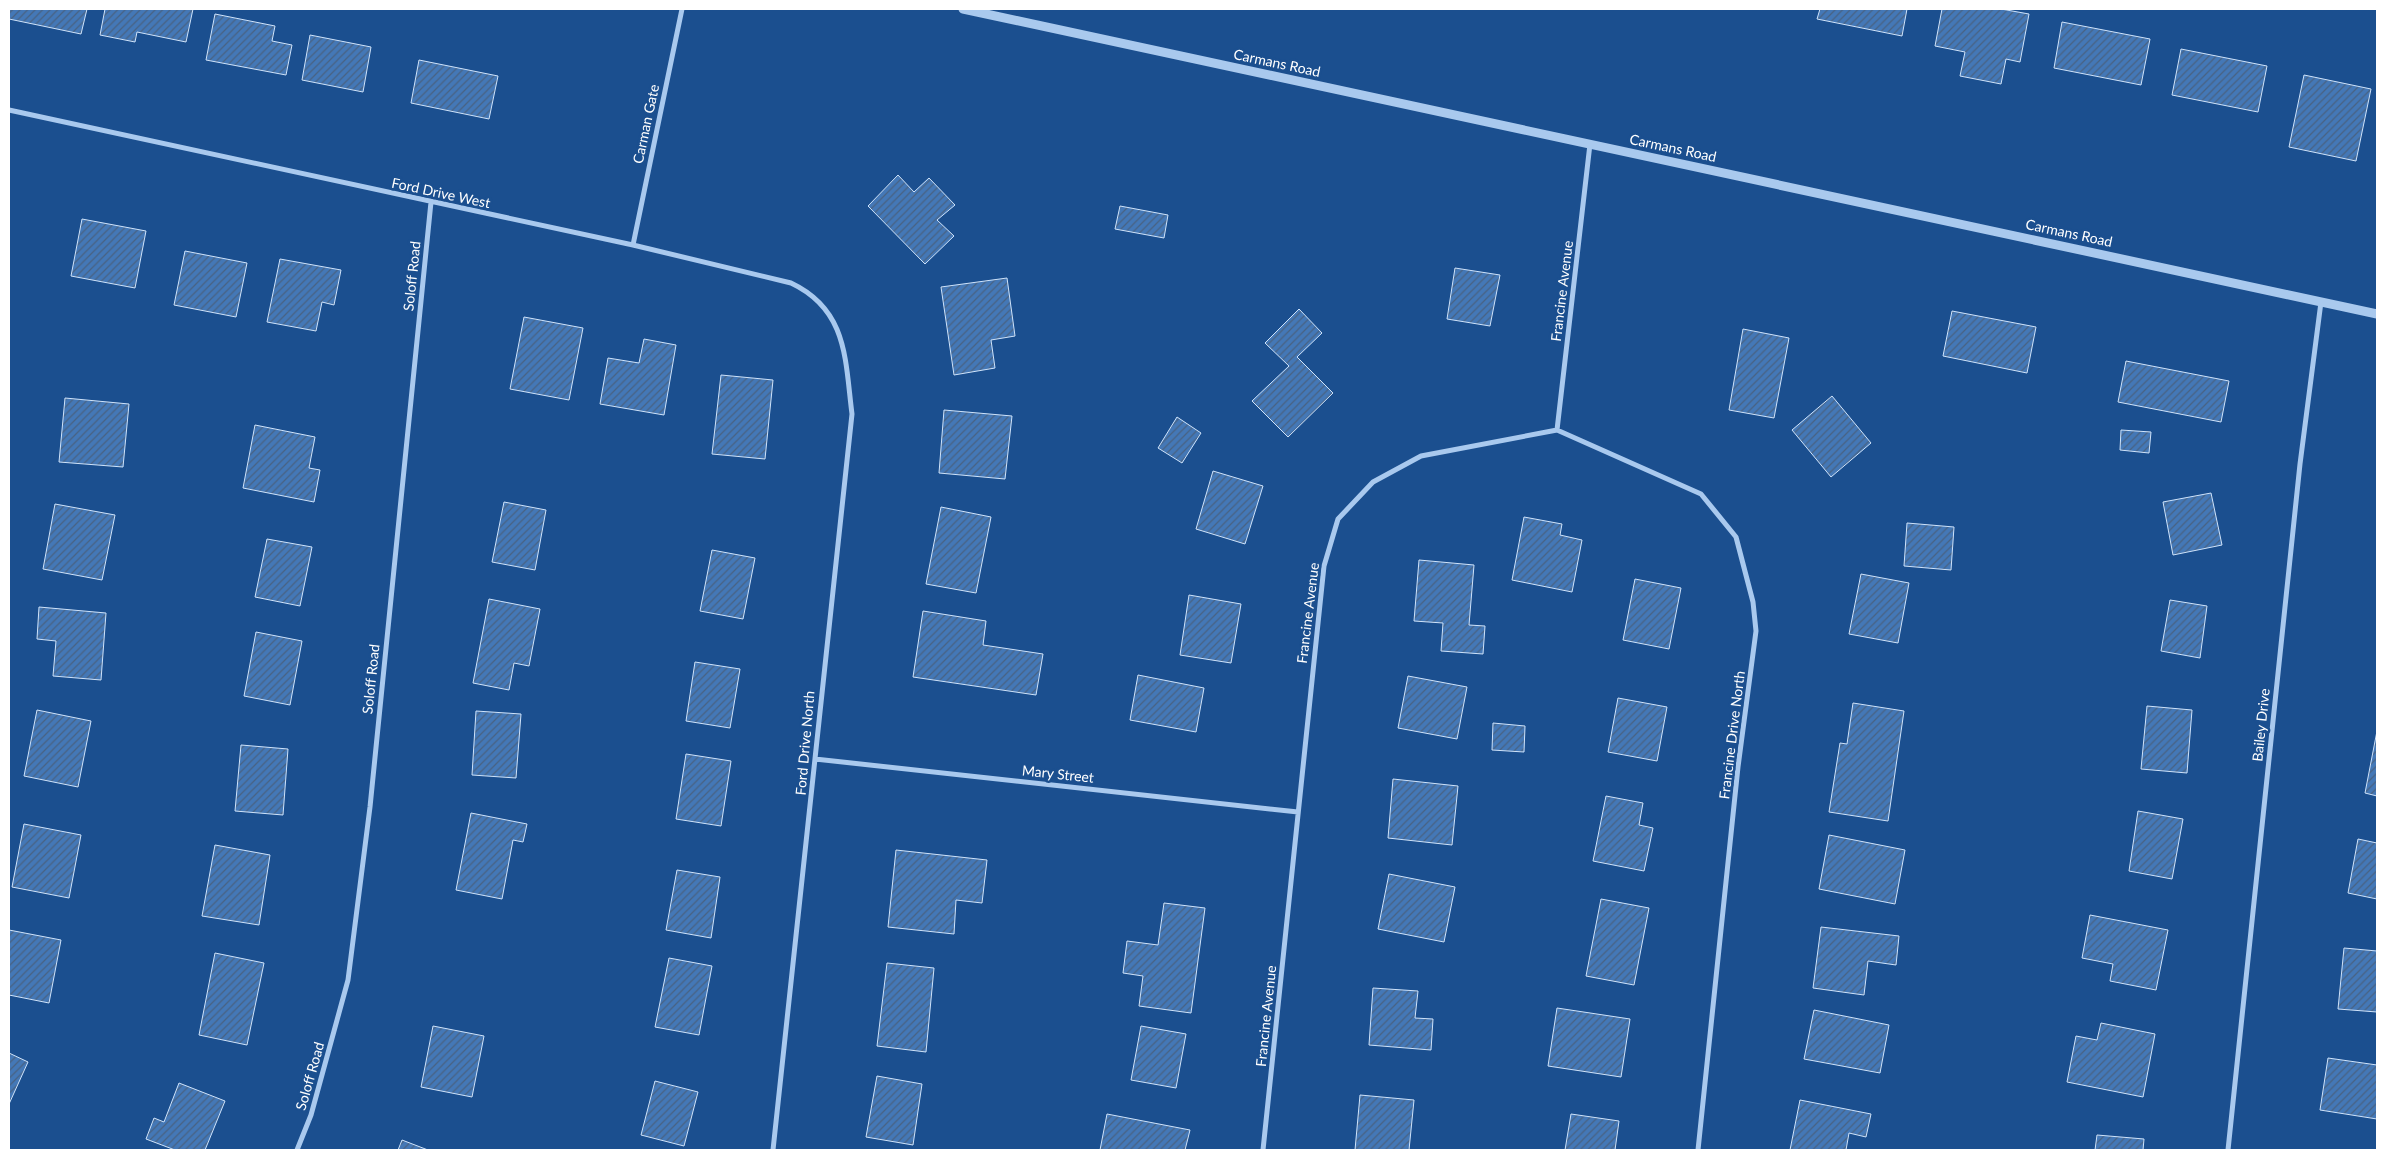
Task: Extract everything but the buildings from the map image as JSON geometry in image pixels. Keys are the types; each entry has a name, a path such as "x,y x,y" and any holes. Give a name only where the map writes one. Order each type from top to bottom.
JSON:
{"street":[{"name":"Carman Gate","path":"633,245 682,9"},
{"name":"Carmans Road","path":"963,9 2377,314"},
{"name":"Ford Drive West","path":"9,110 633,245 791,283 811,292 831,316 842,339"},
{"name":"Francine Avenue","path":"1263,1150 1324,566 1338,519 1373,482 1421,456 1557,430 1590,144"},
{"name":"Soloff Road","path":"297,1150 311,1115 348,980 370,807 431,202"},
{"name":"Bailey Drive","path":"2228,1150 2300,464 2321,302"},
{"name":"Ford Drive North","path":"773,1150 852,414 842,339"},
{"name":"Francine Drive North","path":"1557,430 1701,494 1736,537 1753,602 1756,631 1738,766 1698,1150"},
{"name":"Mary Street","path":"815,759 1298,812"}]}
